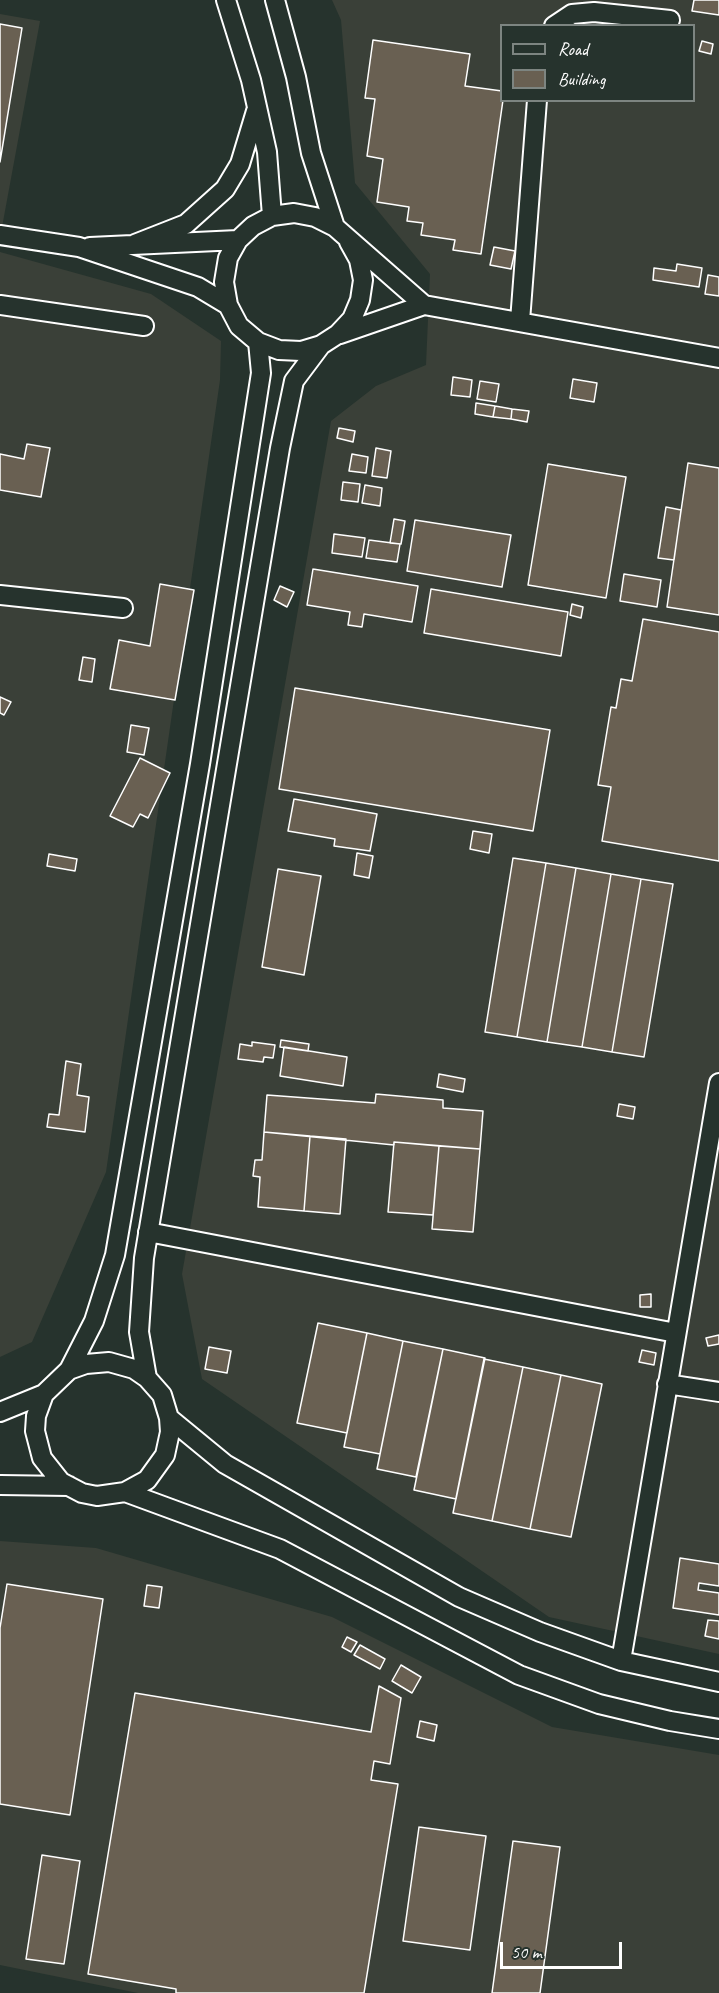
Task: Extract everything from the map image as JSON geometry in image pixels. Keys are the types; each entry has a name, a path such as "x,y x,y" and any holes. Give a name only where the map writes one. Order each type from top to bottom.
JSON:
{"street":[{"path":"226,0 252,80 267,152 272,216"},
{"path":"275,0 296,77 311,153 335,227"},
{"path":"557,24 572,14 594,12 670,21"},
{"path":"519,321 537,102"},
{"path":"135,244 186,224 225,189 240,164 257,106"},
{"path":"349,242 359,260 363,280 362,290 352,319 338,334 321,345 301,351 279,350 258,342 240,326 228,305 224,282 228,258 238,240 253,226 272,216 294,213 315,217 335,227 349,242 424,305"},
{"path":"0,235 79,247 198,287 228,305"},
{"path":"79,247 238,240"},
{"path":"0,304 144,326"},
{"path":"338,334 424,305 719,358"},
{"path":"0,1412 44,1394 69,1370 94,1321 115,1255 198,776 260,385 258,342"},
{"path":"147,1378 139,1332 148,1232 280,448 294,381 321,345"},
{"path":"0,595 123,608"},
{"path":"621,1661 719,1083"},
{"path":"148,1232 676,1333"},
{"path":"44,1394 36,1416 35,1431 42,1458 61,1482 82,1493 97,1496 125,1492 147,1480 165,1455 170,1432 170,1418 162,1395 147,1378 134,1369 109,1362 86,1364 69,1370"},
{"path":"667,1384 719,1392"},
{"path":"170,1418 225,1464 459,1597 540,1632 621,1661 719,1682"},
{"path":"0,1485 69,1486"},
{"path":"125,1492 280,1549 519,1675 598,1704 670,1721 719,1729"}],"shaded area":[{"path":"332,0 719,0 719,1654 549,1617 202,1379 182,1274 331,421 376,386 426,365 430,274 355,183 341,20"},
{"path":"0,14 40,21 0,238"},
{"path":"0,252 151,294 221,341 220,380 106,1172 32,1342 0,1357"},
{"path":"0,1541 96,1548 332,1617 552,1727 719,1755 719,1993 138,1993 0,1965"}],"building":[{"path":"694,0 719,0 719,15 692,11"},
{"path":"0,24 22,28 0,162"},
{"path":"373,40 470,54 465,86 500,91 500,102 503,102 481,254 453,250 455,240 421,235 423,223 407,221 409,207 377,202 383,159 367,156 375,99 365,98"},
{"path":"702,41 713,44 711,54 699,51"},
{"path":"494,247 515,251 511,269 490,265"},
{"path":"677,264 702,268 699,287 653,280 654,268 676,271"},
{"path":"708,275 719,277 719,296 705,294"},
{"path":"453,377 472,380 470,397 451,395"},
{"path":"573,379 597,383 594,402 570,398"},
{"path":"480,381 499,384 496,402 477,399"},
{"path":"476,403 495,406 493,417 475,414"},
{"path":"495,406 512,409 511,419 493,417"},
{"path":"512,409 529,411 527,422 511,419"},
{"path":"339,428 355,431 353,442 337,438"},
{"path":"27,444 50,448 41,497 0,490 0,454 24,459"},
{"path":"376,448 391,451 387,478 372,476"},
{"path":"352,454 368,457 366,473 349,471"},
{"path":"688,463 719,468 719,615 667,607"},
{"path":"548,464 626,477 606,598 528,585"},
{"path":"343,482 360,484 358,502 341,500"},
{"path":"365,485 382,488 380,506 362,503"},
{"path":"666,507 681,510 674,560 658,558"},
{"path":"394,519 405,521 401,544 390,543"},
{"path":"415,520 511,535 502,587 407,571"},
{"path":"334,534 365,538 362,557 332,553"},
{"path":"369,540 400,544 397,562 366,558"},
{"path":"313,569 418,586 412,622 364,614 362,627 348,625 350,612 307,605"},
{"path":"624,574 661,580 657,607 620,601"},
{"path":"160,584 194,590 175,700 110,689 119,640 150,646"},
{"path":"280,586 294,592 287,607 274,600"},
{"path":"431,589 568,612 561,656 424,633"},
{"path":"572,604 583,607 581,618 570,615"},
{"path":"643,619 719,632 719,861 602,841 611,787 598,785 611,707 616,708 621,679 632,681"},
{"path":"83,657 95,659 92,682 79,680"},
{"path":"295,688 550,730 533,831 279,789"},
{"path":"0,697 11,702 4,715 0,713"},
{"path":"131,725 149,728 144,755 127,752"},
{"path":"140,758 170,773 148,818 140,814 133,827 110,816"},
{"path":"294,799 377,814 370,851 334,846 335,839 288,831"},
{"path":"473,831 492,834 489,853 470,849"},
{"path":"357,853 373,856 369,878 354,875"},
{"path":"49,854 77,859 75,871 47,866"},
{"path":"513,858 546,863 517,1037 485,1032"},
{"path":"546,863 576,868 547,1042 517,1037"},
{"path":"576,868 611,874 582,1047 547,1042"},
{"path":"278,869 321,876 304,975 262,967"},
{"path":"611,874 641,879 612,1052 582,1047"},
{"path":"641,879 673,884 644,1057 612,1052"},
{"path":"281,1040 309,1044 308,1051 280,1047"},
{"path":"252,1042 275,1045 273,1058 264,1057 263,1062 238,1059 240,1044 252,1046"},
{"path":"284,1047 347,1057 343,1086 280,1076"},
{"path":"66,1061 81,1064 77,1095 89,1097 85,1132 47,1127 49,1114 59,1115"},
{"path":"439,1074 465,1079 463,1092 437,1087"},
{"path":"376,1094 443,1100 443,1108 483,1111 480,1149 394,1142 394,1145 264,1132 267,1095 375,1103"},
{"path":"619,1104 635,1107 633,1119 617,1116"},
{"path":"264,1132 310,1136 304,1211 258,1207 260,1177 253,1176 255,1160 262,1160"},
{"path":"310,1136 346,1139 340,1214 304,1211"},
{"path":"394,1142 439,1146 433,1215 388,1212"},
{"path":"439,1146 480,1149 473,1232 432,1229"},
{"path":"651,1294 651,1307 640,1307 640,1295"},
{"path":"318,1323 367,1333 347,1433 297,1423"},
{"path":"367,1333 403,1341 380,1454 344,1447"},
{"path":"719,1335 719,1344 708,1346 706,1338"},
{"path":"403,1341 443,1349 416,1477 377,1469"},
{"path":"209,1347 231,1351 227,1373 205,1369"},
{"path":"443,1349 485,1358 456,1499 414,1490"},
{"path":"642,1350 656,1353 654,1365 639,1362"},
{"path":"484,1359 523,1367 492,1521 453,1513"},
{"path":"523,1367 561,1375 530,1529 492,1521"},
{"path":"561,1375 602,1384 571,1537 530,1529"},
{"path":"680,1558 719,1564 719,1586 699,1583 698,1590 719,1593 719,1615 673,1608"},
{"path":"7,1584 103,1599 70,1815 0,1804 0,1628"},
{"path":"147,1585 162,1587 159,1608 144,1606"},
{"path":"708,1620 719,1621 719,1639 705,1636"},
{"path":"347,1637 357,1642 351,1652 342,1647"},
{"path":"360,1645 385,1659 380,1669 354,1655"},
{"path":"401,1665 421,1677 412,1693 392,1681"},
{"path":"379,1686 401,1698 390,1764 374,1761 371,1780 398,1784 364,1993 176,1993 176,1989 88,1974 135,1693 371,1732"},
{"path":"420,1721 437,1725 434,1741 417,1737"},
{"path":"419,1827 486,1836 470,1950 403,1941"},
{"path":"513,1841 560,1847 540,1993 492,1993"},
{"path":"42,1855 80,1861 64,1964 26,1959"}]}
